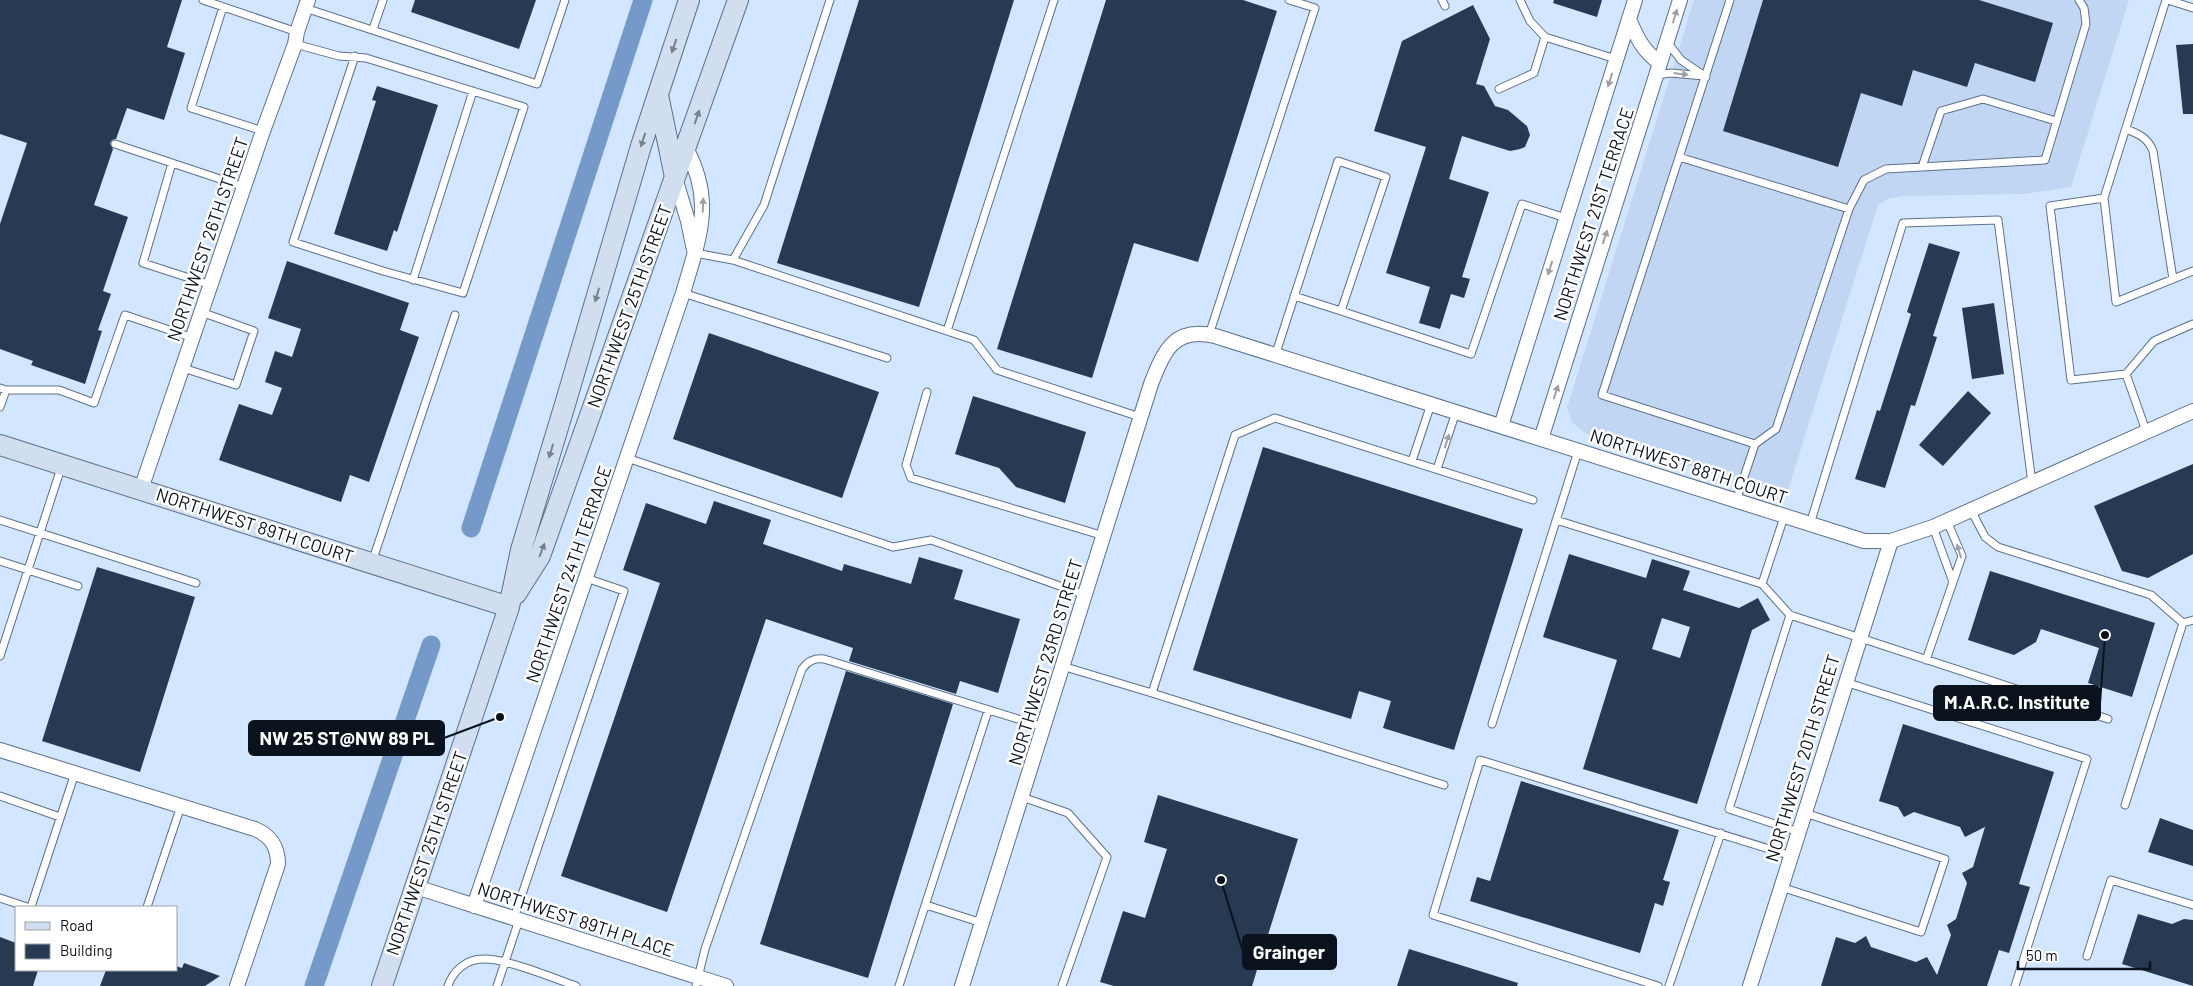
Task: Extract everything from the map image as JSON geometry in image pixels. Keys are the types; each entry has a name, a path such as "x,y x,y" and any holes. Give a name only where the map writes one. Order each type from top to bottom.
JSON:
{"main road":[{"name":"NORTHWEST 25TH STREET","path":"382,986 509,607 520,550 658,93 690,0"},
{"name":"NORTHWEST 25TH STREET","path":"509,607 540,556 738,0"},
{"path":"658,93 675,178"},
{"name":"NORTHWEST 89TH COURT","path":"0,445 509,607"}],"street":[{"name":"NORTHWEST 21ST TERRACE","path":"1501,426 1635,0"},
{"name":"NORTHWEST 21ST TERRACE","path":"1541,439 1680,0"},
{"name":"NORTHWEST 26TH STREET","path":"141,489 306,4"},
{"path":"1629,19 1639,43 1658,69"},
{"name":"NORTHWEST 24TH TERRACE","path":"474,906 683,293 702,226 703,198 696,166 686,148"},
{"name":"NORTHWEST 24TH TERRACE","path":"675,178 688,221 694,253"},
{"name":"NORTHWEST 88TH COURT","path":"1166,351 1183,336 1192,333 1209,335 1864,541 1891,541 1933,527 2193,411"},
{"name":"NORTHWEST 23RD STREET","path":"962,986 1140,418 1154,377 1166,351"},
{"name":"NORTHWEST 20TH STREET","path":"1750,986 1891,541"},
{"path":"0,750 260,831 268,837 277,850 277,870 237,986"},
{"name":"NORTHWEST 89TH PLACE","path":"416,887 516,919 697,982 726,986"}],"lane":[{"path":"203,0 338,56 355,56 366,58 524,107 463,293 413,280 293,242 355,56"},
{"path":"373,29 383,0"},
{"path":"306,4 373,29 537,84 565,0"},
{"path":"733,260 764,205 830,0"},
{"path":"947,331 1054,0"},
{"path":"1209,335 1315,8 1289,0"},
{"path":"1520,0 1530,21 1545,37 1616,60"},
{"path":"1730,0 1602,395 1755,444"},
{"path":"1736,501 1755,444 1776,429 1849,209 1864,180 1886,169 2045,160 2086,24 2084,8 2079,0"},
{"path":"2193,8 2167,0 2104,198 2116,302 2193,271"},
{"path":"223,7 191,108 263,131"},
{"path":"1499,89 1534,74 1545,37"},
{"path":"1667,42 1681,60 1706,77"},
{"path":"1658,69 1706,77"},
{"path":"413,280 473,91"},
{"path":"1922,167 1942,111 1983,99 2056,122"},
{"path":"2126,129 2139,134 2149,142 2153,151 2173,279"},
{"path":"115,144 244,187"},
{"path":"1679,157 1849,209"},
{"path":"1275,356 1338,161 1386,177 1341,311"},
{"path":"172,163 143,263 211,285"},
{"path":"2104,198 2050,206 2071,380 2126,374 2154,341 2193,324"},
{"path":"1294,296 1471,354 1522,204 1566,218"},
{"path":"1810,525 1903,224 1998,220 2032,483"},
{"path":"694,253 733,260 974,340 997,370 1140,418"},
{"path":"683,293 887,358"},
{"path":"183,368 236,386 254,330 202,312"},
{"path":"0,408 3,389 59,390 94,403 125,315 193,338"},
{"path":"372,562 455,315"},
{"path":"2126,374 2146,431"},
{"path":"928,392 906,465 911,478 1104,536"},
{"path":"1412,461 1431,404"},
{"path":"1437,469 1456,412"},
{"path":"1152,693 1234,435 1275,418 1533,500"},
{"path":"1492,724 1578,450"},
{"path":"627,458 893,547 931,540 1085,595"},
{"path":"0,656 62,465"},
{"path":"1972,510 1985,537 1998,547 2151,595 2184,623"},
{"path":"1762,584 1784,516"},
{"path":"0,520 196,583"},
{"path":"1556,520 1762,584 1790,615 2108,719"},
{"path":"1926,660 1962,556 1947,521"},
{"path":"1933,527 1953,582"},
{"path":"0,561 78,586"},
{"path":"497,986 516,919 624,591 586,578"},
{"path":"1790,615 1729,809 1799,832"},
{"path":"2184,623 2193,620"},
{"path":"2125,805 2184,623"},
{"path":"697,982 704,949 802,669 806,663 817,658 824,659 1044,728"},
{"path":"1062,666 1444,785"},
{"path":"1845,682 2087,759 2015,986"},
{"path":"899,986 988,711"},
{"path":"1658,986 1433,915 1480,760 1792,856"},
{"path":"29,906 75,773"},
{"path":"0,796 60,817"},
{"path":"1022,797 1068,813 1107,857 1062,986"},
{"path":"147,906 181,806"},
{"path":"1781,887 1922,932 1945,859 1805,813"},
{"path":"1669,986 1720,833"},
{"path":"2086,956 2111,880 2193,905"},
{"path":"0,898 26,906"},
{"path":"926,905 982,923"},
{"path":"448,986 454,973 462,966 482,959 505,963 576,986"}],"shaded area":[{"path":"1694,0 2129,0 2071,187 2023,194 1902,196 1887,199 1878,205 1786,496 1585,433 1572,422 1567,408"}],"building":[{"path":"0,0 182,0 167,47 185,53 164,120 127,108 116,139 110,143 113,149 94,205 128,217 103,291 111,294 98,330 102,331 85,384 31,365 33,361 0,349 0,224 27,143 0,134"},
{"path":"415,0 536,0 519,49 411,12"},
{"path":"859,0 1014,0 919,307 777,263"},
{"path":"1106,0 1243,0 1277,11 1198,262 1134,243 1092,378 997,349"},
{"path":"1554,0 1602,0 1597,17 1553,3"},
{"path":"1763,0 1979,0 2053,23 2035,82 1975,63 1967,87 1913,70 1902,106 1861,93 1838,167 1723,131"},
{"path":"1473,5 1490,39 1476,84 1484,86 1495,106 1508,110 1527,126 1530,135 1525,147 1510,151 1462,136 1449,179 1489,192 1462,277 1470,279 1464,298 1451,294 1440,329 1419,323 1430,287 1386,273 1426,147 1374,131 1402,41"},
{"path":"2193,44 2193,114 2183,114 2176,45"},
{"path":"377,86 438,105 397,232 394,230 387,251 334,234 376,101 372,100"},
{"path":"1929,243 1960,252 1933,336 1937,337 1915,406 1911,405 1885,488 1855,479 1877,410 1880,411 1911,314 1907,312"},
{"path":"287,261 409,303 400,330 419,337 369,482 350,475 341,502 219,460 239,404 272,415 282,388 265,382 275,351 292,357 301,329 268,318"},
{"path":"1994,303 2004,374 1972,379 1962,308"},
{"path":"709,333 879,392 842,498 673,439"},
{"path":"1968,391 1991,413 1943,466 1919,445"},
{"path":"973,396 1086,432 1065,503 1016,487 999,468 955,454"},
{"path":"1263,447 1523,529 1454,750 1383,728 1391,701 1359,691 1351,719 1193,670"},
{"path":"2193,464 2193,554 2148,578 2122,571 2094,506"},
{"path":"714,501 771,520 763,544 842,571 844,564 911,584 919,557 963,570 954,599 1020,619 998,693 960,681 956,694 849,661 853,648 766,619 667,912 561,876 660,583 623,570 646,503 706,524"},
{"path":"1569,554 1646,578 1652,559 1690,571 1683,590 1739,608 1758,598 1770,620 1752,630 1697,804 1583,769 1617,660 1543,637","holes":["1662,618 1690,627 1680,658 1652,649"]},
{"path":"97,567 195,597 140,772 42,741"},
{"path":"1990,571 2155,623 2132,697 2088,683 2099,648 2041,629 2036,642 2014,655 1968,640"},
{"path":"846,671 953,704 868,978 760,944"},
{"path":"1903,724 2054,772 2019,884 2030,887 2009,953 1999,950 1987,986 1821,986 1836,937 1855,943 1866,936 1871,947 1916,962 1927,957 1937,975 1951,935 1947,925 1956,919 1967,883 1962,873 1973,867 1985,827 1965,837 1960,827 1914,812 1904,817 1898,807 1879,801"},
{"path":"1521,781 1679,830 1663,880 1670,882 1663,906 1655,903 1640,953 1470,901 1477,877 1490,881"},
{"path":"1158,795 1298,839 1252,986 1114,986 1100,982 1123,911 1145,918 1167,849 1144,842"},
{"path":"2160,818 2193,830 2193,866 2148,852"},
{"path":"2138,914 2172,924 2184,919 2193,920 2193,986 2122,964"},
{"path":"0,937 15,943 15,971 38,971 33,986 0,986"},
{"path":"1409,949 1518,983 1517,986 1397,986"},
{"path":"184,963 220,976 205,986 100,986 106,971 178,971 178,967 182,968"}],"waterway":[{"path":"471,528 643,0"},
{"path":"314,986 431,645"}],"place":[{"name":"M.A.R.C. Institute","path":"2105,635"},
{"name":"NW 25 ST@NW 89 PL","path":"500,717"},
{"name":"Grainger","path":"1221,880"}]}
